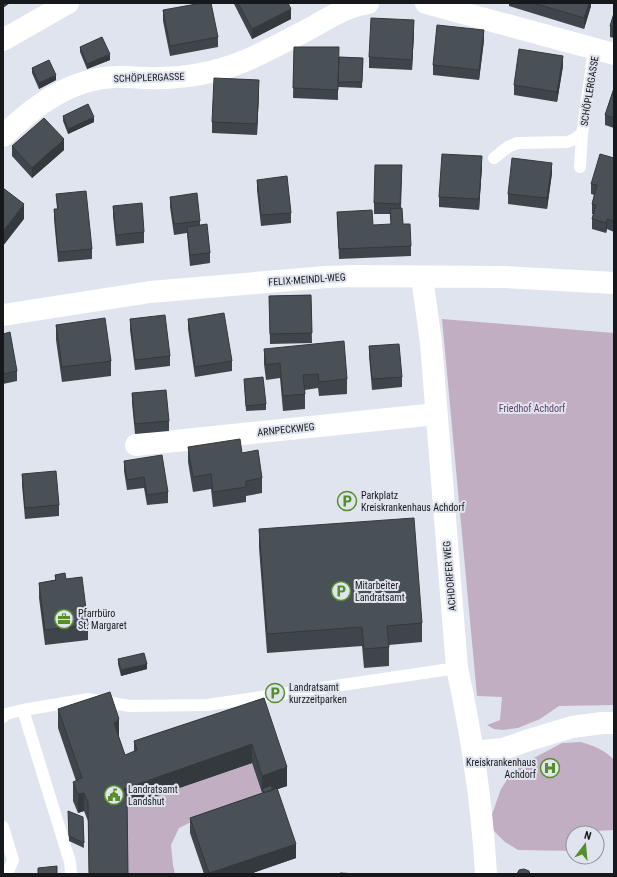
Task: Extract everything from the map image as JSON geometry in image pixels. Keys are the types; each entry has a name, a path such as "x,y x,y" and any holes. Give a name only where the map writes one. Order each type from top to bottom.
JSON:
{"street":[{"path":"3,40 68,3"},
{"name":"SCHÖPLERGASSE","path":"3,136 21,119 46,100 72,86 90,81 115,77 148,78 187,76 216,71 242,62 297,35 342,10 368,3"},
{"name":"SCHÖPLERGASSE","path":"426,3 605,51"},
{"name":"FELIX-MEINDL-WEG","path":"3,315 166,290 326,277 505,277 614,283"},
{"name":"ACHDORFER WEG","path":"422,277 431,343 457,668 468,718 473,752 486,874"},
{"name":"ARNPECKWEG","path":"136,445 436,414"},
{"path":"473,752 503,749 572,727 610,728"}],"lane":[{"name":"SCHÖPLERGASSE","path":"494,158 508,147 517,144 567,142 582,134 593,57 605,51"},
{"path":"580,167 582,134"},
{"path":"3,718 6,714 23,710 88,699 130,706 207,705 457,668"},
{"path":"23,710 70,862 71,874"},
{"path":"3,827 13,860 6,874"}],"green space":[{"name":"Friedhof Achdorf","path":"442,319 614,333 614,705 559,706 540,719 518,728 503,730 494,729 487,725 500,720 502,697 477,696"},
{"path":"581,742 599,749 614,760 614,830 605,830 605,825 565,825 565,851 518,850 505,842 491,828 491,817 501,789 510,775 528,761 562,743"},
{"path":"252,763 262,794 195,820 179,828 171,845 175,874 128,874 124,807"}],"building":[{"path":"202,3 211,3 218,37 170,46 163,10"},
{"path":"238,3 288,3 291,9 252,29"},
{"path":"533,3 589,3 584,18"},
{"path":"614,13 614,28 610,26"},
{"path":"371,18 414,20 412,60 369,57"},
{"path":"437,25 484,30 479,70 433,65"},
{"path":"102,37 110,54 87,64 80,47"},
{"path":"294,47 339,47 338,90 293,88"},
{"path":"519,49 563,56 557,92 514,85"},
{"path":"339,57 363,58 362,82 338,82"},
{"path":"49,60 56,75 39,83 32,68"},
{"path":"214,78 259,80 257,124 212,122"},
{"path":"614,88 614,118 605,115"},
{"path":"88,104 94,117 68,129 63,116"},
{"path":"44,118 64,139 32,168 12,146"},
{"path":"442,154 482,156 479,199 439,197"},
{"path":"600,154 614,158 614,221 607,219 606,223 592,219 596,205 592,204 597,185 591,184"},
{"path":"512,158 552,163 547,198 508,194"},
{"path":"375,165 402,165 400,204 374,203"},
{"path":"287,176 291,213 261,215 257,180"},
{"path":"3,188 24,204 3,231"},
{"path":"86,191 92,249 58,252 54,209 58,209 56,194"},
{"path":"197,193 200,221 174,224 170,197"},
{"path":"142,203 144,232 116,235 113,206"},
{"path":"402,208 403,224 410,224 411,246 339,249 337,212 372,210 373,225 391,224 390,209"},
{"path":"207,224 210,253 190,255 187,227"},
{"path":"311,295 312,333 270,334 269,296"},
{"path":"224,313 232,361 195,367 188,319"},
{"path":"165,315 170,356 135,360 130,319"},
{"path":"105,318 111,361 62,367 56,325"},
{"path":"10,332 17,371 3,374 3,334"},
{"path":"344,341 347,379 319,382 318,374 303,375 305,394 283,396 280,363 266,365 264,349"},
{"path":"399,344 402,377 372,379 369,346"},
{"path":"263,377 266,404 246,406 244,379"},
{"path":"166,390 169,421 135,424 132,393"},
{"path":"240,439 242,453 258,450 262,478 246,481 246,487 213,492 211,474 193,477 188,447"},
{"path":"162,455 168,492 147,495 144,477 127,480 124,461"},
{"path":"56,471 59,505 25,508 22,474"},
{"name":"Mitarbeiter Landratsamt","path":"414,518 422,623 387,626 389,647 364,649 362,627 267,634 259,529"},
{"name":"Pfarrbüro St. Margaret","path":"65,573 66,579 82,577 88,625 45,630 39,583 56,580 55,575"},
{"path":"144,653 147,664 121,670 118,659"},
{"path":"110,692 119,719 114,723 125,755 137,750 134,741 264,698 287,767 262,776 252,744 124,789 127,795 128,874 89,874 88,802 84,793 78,794 73,782 82,778 58,709"},
{"path":"271,785 273,790 264,793 262,789"},
{"path":"277,788 296,844 209,873 190,818"},
{"path":"68,811 83,817 84,843 69,836"},
{"path":"57,866 57,874 38,874 38,868"},
{"path":"524,869 529,871 530,874 517,874 519,870"}],"place":[{"name":"Parkplatz Kreiskrankenhaus Achdorf","path":"347,501"},
{"name":"Mitarbeiter Landratsamt","path":"341,591"},
{"name":"Pfarrbüro St. Margaret","path":"64,619"},
{"name":"Landratsamt kurzzeitparken","path":"275,693"},
{"name":"Kreiskrankenhaus Achdorf","path":"550,768"},
{"name":"Landratsamt Landshut","path":"114,795"}]}
